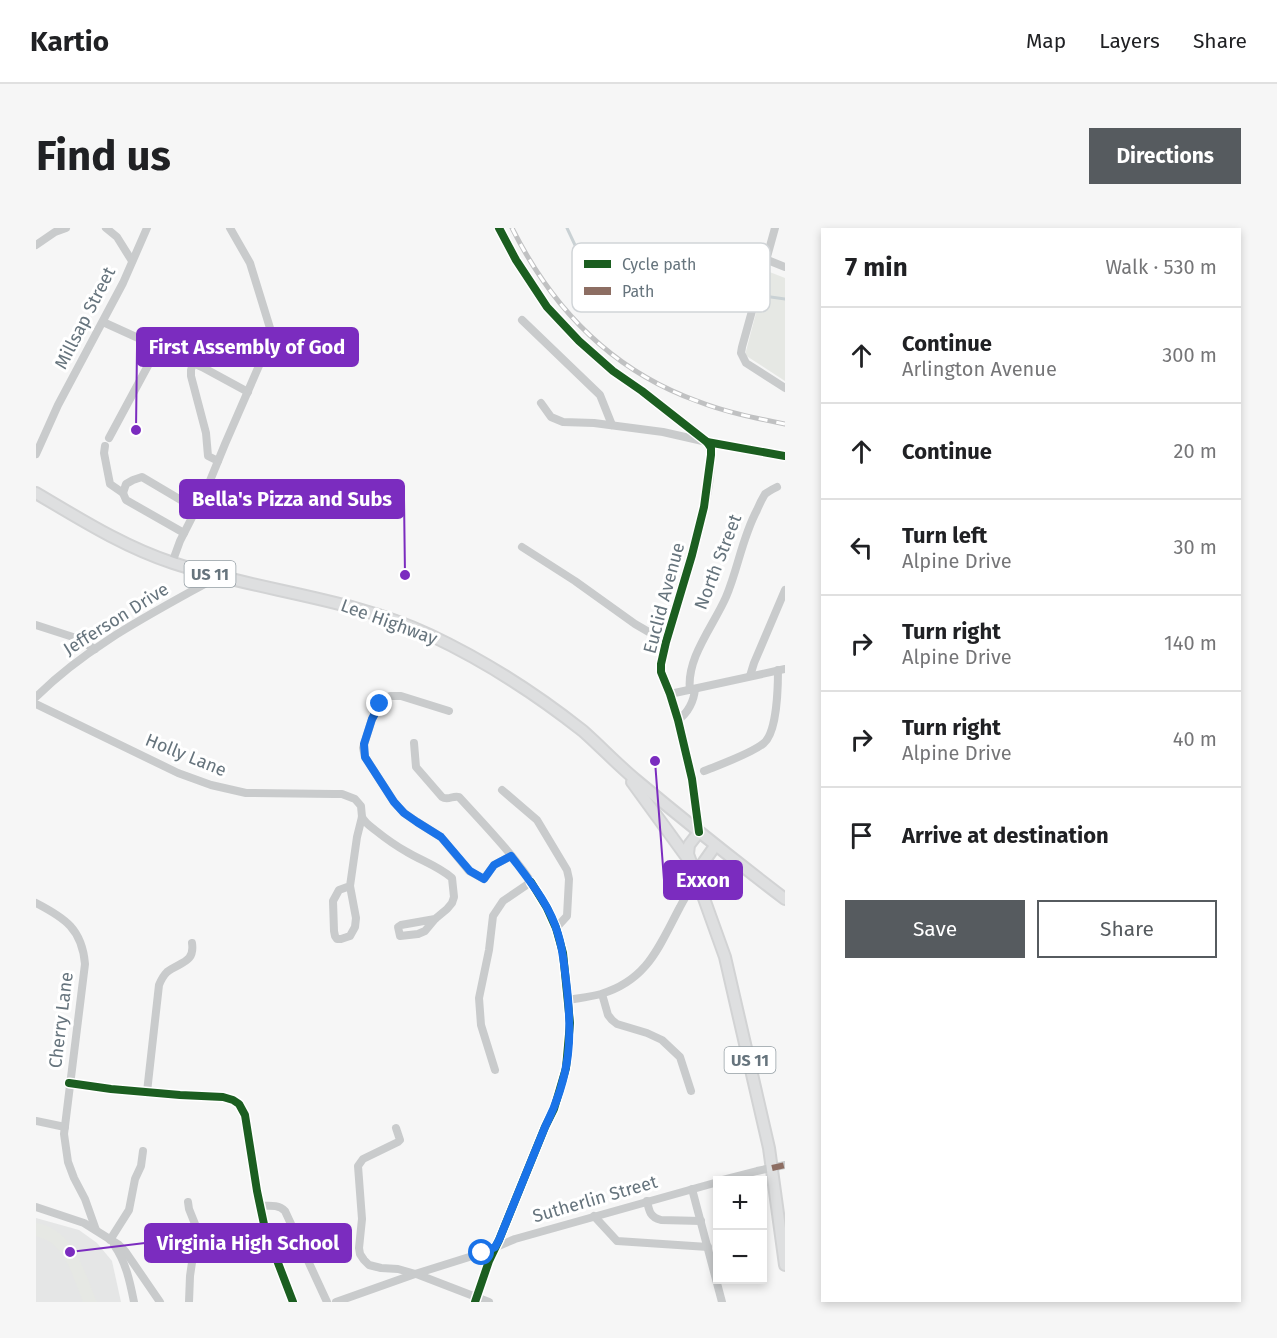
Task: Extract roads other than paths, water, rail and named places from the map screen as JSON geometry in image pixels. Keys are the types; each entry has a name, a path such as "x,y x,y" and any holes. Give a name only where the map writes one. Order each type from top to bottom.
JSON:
{"main road":[{"name":"Lee Highway","path":"36,493 136,549 172,563 341,604 395,621 428,634 513,680 548,704 716,846 785,899"},
{"path":"622,768 690,862"},
{"name":"Euclid Avenue","path":"690,862 689,845 699,832"},
{"path":"697,879 701,866 716,846"},
{"name":"US 11","path":"690,862 725,957 769,1148 785,1265"}],"street":[{"path":"36,246 43,239 66,228"},
{"path":"106,228 117,237 132,261"},
{"name":"Millsap Street","path":"36,454 58,405 123,283 147,228"},
{"path":"172,563 271,336 258,284 250,263 230,228"},
{"path":"499,228 534,289 547,307 579,341 613,371 707,442"},
{"path":"770,244 775,228"},
{"path":"770,261 785,267"},
{"path":"752,312 742,347 743,359 785,388"},
{"path":"522,320 600,395 612,425"},
{"path":"103,322 193,363 248,392"},
{"path":"158,347 107,442 104,453 110,484 123,493 126,500 184,534"},
{"path":"193,363 190,370 206,433 208,456 218,460"},
{"path":"541,403 551,417 563,422 594,423 663,432 785,456"},
{"name":"Euclid Avenue","path":"699,832 692,779 678,720 661,672 661,664 704,507 711,455 711,448 707,442"},
{"path":"123,493 126,484 142,477 196,509"},
{"name":"North Street","path":"678,720 684,716 694,699 688,680 690,673 699,649 726,596 754,515 764,495 777,488"},
{"path":"522,547 634,624 666,642"},
{"name":"Jefferson Drive","path":"36,697 95,649 142,618 219,576"},
{"path":"750,676 785,590"},
{"path":"36,625 73,637 95,649"},
{"path":"670,694 782,670 773,726 767,739 757,748 704,771"},
{"path":"449,711 401,696 390,696 380,704 372,719 363,748 365,757 394,802 404,813 441,837 472,873 484,879 494,865 511,856"},
{"name":"Holly Lane","path":"36,704 167,768 211,785 246,793 342,794 355,798 361,806 362,817"},
{"path":"414,743 416,767 442,797 447,799 459,797 531,882 547,908 563,953 568,1000 569,1044 563,1083 489,1261 476,1300"},
{"path":"502,790 537,820 567,870 569,879 567,916 556,928"},
{"path":"350,886 339,890 333,901 334,932 337,939 350,936 355,927 356,918 350,886 362,817"},
{"path":"362,817 387,839 436,866 452,878 454,897 452,903 435,919"},
{"path":"568,1000 602,994 629,981 644,969 653,959 697,879"},
{"path":"495,1070 481,1025 479,999 494,916 503,901 531,882"},
{"name":"Cherry Lane","path":"36,903 61,917 71,926 80,939 84,951 85,964 64,1127 68,1162 96,1230"},
{"path":"147,1092 159,985 167,972 188,960 193,951 192,943"},
{"path":"602,994 608,1015 617,1024 654,1036 672,1048 680,1057 691,1091"},
{"path":"69,1083 147,1092 223,1097 239,1104 245,1115 259,1206 265,1229 293,1302"},
{"path":"36,1120 64,1127"},
{"path":"396,1128 398,1142 363,1159 358,1166 362,1220 360,1254 369,1265 415,1274 476,1300 489,1302"},
{"path":"110,1240 129,1210 143,1151"},
{"path":"739,1176 785,1165"},
{"name":"Sutherlin Street","path":"336,1302 482,1253 515,1239 713,1183"},
{"path":"692,1189 722,1302"},
{"path":"647,1201 650,1212 655,1218 701,1221"},
{"path":"188,1202 197,1229 190,1276 189,1302"},
{"path":"259,1206 277,1206 285,1211 327,1302"},
{"path":"36,1207 74,1219 119,1245 160,1302"},
{"path":"594,1216 617,1240 708,1247"},
{"path":"110,1240 123,1261 134,1302"}],"waterway":[{"path":"567,228 574,243"},
{"path":"770,297 785,299"}],"railway":[{"path":"512,228 528,257 565,310 611,354 666,388 697,401 729,412 785,424"}],"place":[{"name":"First Assembly of God","path":"136,430"},
{"name":"Bella's Pizza and Subs","path":"405,575"},
{"name":"Exxon","path":"655,761"},
{"name":"Virginia High School","path":"70,1252"}]}
